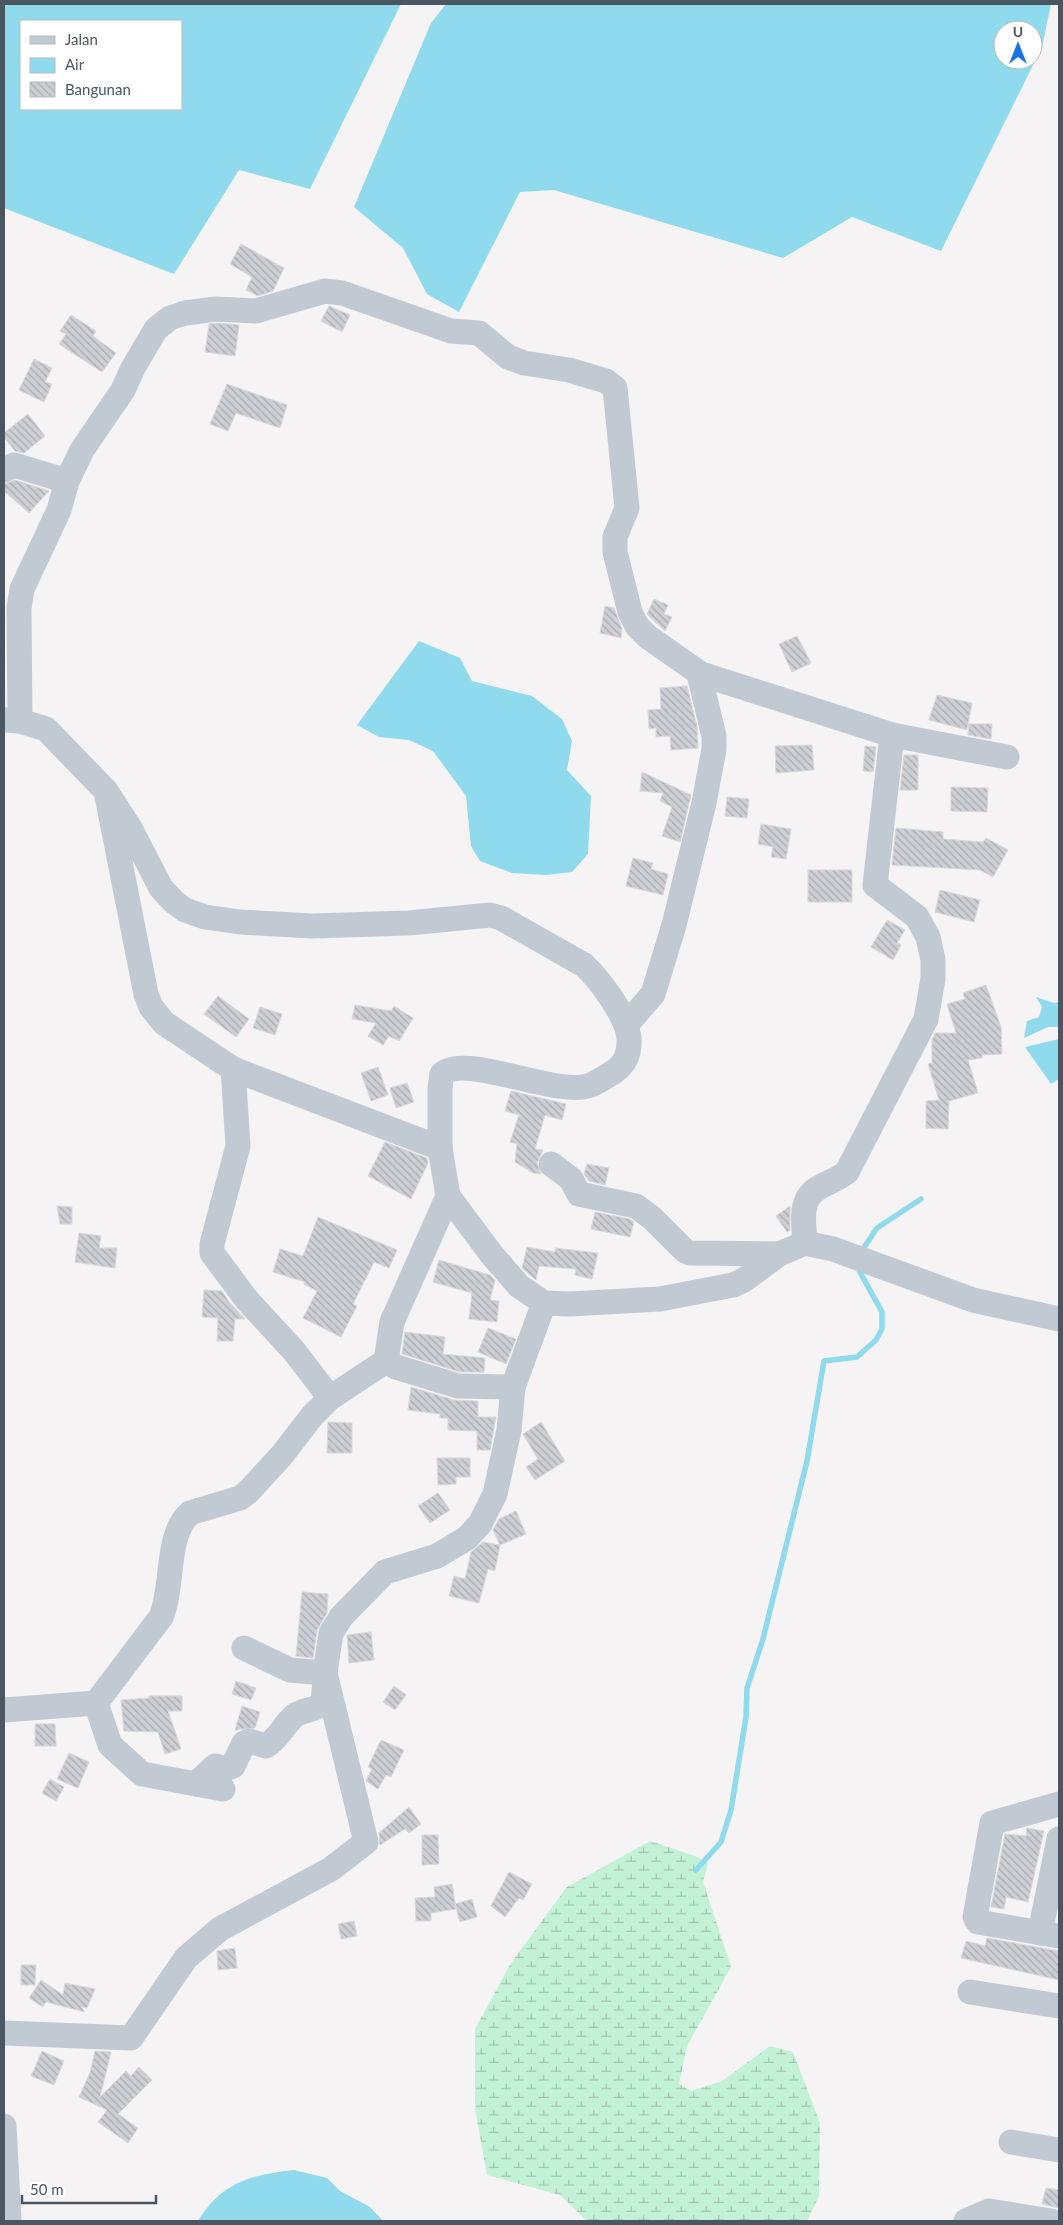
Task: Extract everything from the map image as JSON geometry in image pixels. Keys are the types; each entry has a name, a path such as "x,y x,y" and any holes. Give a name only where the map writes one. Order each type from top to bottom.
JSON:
{"street":[{"path":"1008,757 892,735 698,674 648,637 637,626 622,586 615,552 615,536 627,508 615,388 606,381 570,370 524,363 508,357 479,333 451,331 342,293 324,291 256,311 203,309 178,315 156,329 133,368 123,390 82,450 67,481 59,510 19,598 12,720 46,729 106,791 130,828 161,888 174,902 185,910 205,917 240,922 312,926 409,923 490,915 501,918 584,965 592,973 627,1024 629,1047 626,1060 606,1078 586,1086 566,1087 454,1067 447,1069 440,1079 440,1148 448,1196 519,1286 544,1303 570,1304 660,1299 744,1280 779,1254 805,1243 856,1258 973,1300 1059,1319"},
{"path":"4,470 14,465 67,481"},
{"path":"627,1024 654,994 674,925 704,803 714,749 714,736 698,674"},
{"path":"805,1243 803,1213 811,1193 820,1186 835,1182 847,1172 928,1012 933,960 928,937 917,917 875,885 892,735"},
{"path":"106,791 135,948 146,994 151,1007 164,1023 233,1069 440,1148"},
{"path":"233,1069 238,1146 212,1244 212,1253 247,1300 294,1351 330,1398"},
{"path":"551,1164 571,1179 580,1194 636,1206 645,1212 685,1251 690,1253 779,1254"},
{"path":"4,1710 96,1703 161,1617 169,1589 174,1545 184,1518 190,1513 240,1498 248,1492 330,1398 386,1361 392,1322 448,1196"},
{"path":"196,1784 215,1766 225,1769 233,1766 244,1743 249,1741 266,1746 293,1717 301,1712 317,1708 323,1703 331,1633 341,1617 385,1572 437,1556 468,1538 480,1524 496,1494 509,1430 513,1387 544,1303"},
{"path":"386,1361 396,1367 458,1386 513,1387"},
{"path":"244,1648 290,1670 325,1673"},
{"path":"4,2033 131,2038 186,1958 214,1934 331,1869 366,1842 325,1673"},
{"path":"96,1703 110,1745 142,1774 223,1789"},
{"path":"1059,1804 992,1822 975,1917 978,1922 1050,1934 1059,1839"},
{"path":"970,1992 1059,2006"},
{"path":"4,2126 9,2221"},
{"path":"1011,2142 1059,2150"},
{"path":"966,2221 989,2211 1051,2221"}],"green space":[{"path":"650,1841 695,1856 708,1863 703,1882 731,1967 687,2046 679,2084 691,2091 722,2081 770,2046 793,2052 820,2123 819,2196 807,2221 587,2221 560,2195 487,2175 475,2109 475,2029 511,1963 567,1887"}],"water":[{"path":"4,4 401,4 310,189 239,170 174,274 4,208"},
{"path":"446,4 1051,4 1043,42 1043,20 993,20 993,70 1031,70 941,251 852,217 783,258 554,190 520,192 459,312 427,294 403,248 354,207 431,23"},
{"path":"419,641 460,658 472,681 532,696 562,719 572,741 567,770 591,796 588,854 572,872 546,875 512,873 480,861 471,846 466,796 433,751 409,740 379,737 357,725"},
{"path":"1036,997 1054,1003 1059,1002 1059,1027 1048,1027 1024,1038 1027,1021 1039,1017 1042,1007"},
{"path":"1059,1039 1059,1079 1051,1084 1025,1047"},
{"path":"294,2170 327,2178 340,2191 370,2207 383,2221 198,2221 217,2197 238,2183 251,2178"}],"building":[{"path":"241,244 284,268 273,291 258,296 246,290 252,277 230,264"},
{"path":"329,306 350,315 342,332 321,321"},
{"path":"71,315 96,331 93,336 116,353 102,372 59,344 66,334 60,331"},
{"path":"209,324 239,325 235,356 205,352"},
{"path":"34,359 52,368 45,382 52,384 44,402 19,390"},
{"path":"227,384 287,405 280,428 236,413 228,431 210,424"},
{"path":"28,414 45,436 24,453 15,451 4,437 4,433"},
{"path":"15,480 49,491 29,513 4,491 4,484"},
{"path":"654,599 668,605 664,614 672,617 665,631 647,614"},
{"path":"605,606 614,608 622,629 621,638 600,633"},
{"path":"797,636 811,663 792,672 779,644"},
{"path":"687,686 697,727 698,748 671,750 670,736 656,737 656,728 649,729 648,710 661,709 660,688"},
{"path":"937,695 972,703 967,730 929,720"},
{"path":"969,724 992,724 991,739 968,735"},
{"path":"812,745 814,770 776,773 775,746"},
{"path":"865,746 876,747 873,772 863,771"},
{"path":"904,755 918,755 918,790 900,790"},
{"path":"642,772 691,795 680,842 662,836 672,807 660,801 663,793 640,791"},
{"path":"951,787 988,788 987,812 951,811"},
{"path":"727,797 749,799 747,818 725,816"},
{"path":"761,824 791,829 786,859 771,857 773,847 758,844"},
{"path":"896,828 943,832 943,839 983,842 986,838 1008,850 993,877 980,870 892,865"},
{"path":"633,858 653,863 651,869 668,874 663,895 626,886"},
{"path":"808,870 852,870 852,902 808,902"},
{"path":"940,890 980,900 974,922 935,912"},
{"path":"887,920 905,930 897,943 901,945 893,960 871,947"},
{"path":"986,985 1001,1027 1002,1054 982,1055 982,1058 968,1060 978,1093 949,1101 948,1129 926,1128 926,1101 939,1100 928,1064 932,1063 932,1040 935,1033 956,1033 947,1004 965,999 963,993"},
{"path":"218,996 249,1019 236,1037 204,1014"},
{"path":"355,1005 391,1011 394,1006 413,1018 399,1041 389,1036 383,1045 368,1036 376,1023 352,1019"},
{"path":"260,1007 282,1014 275,1035 253,1028"},
{"path":"378,1067 388,1095 371,1101 361,1073"},
{"path":"407,1083 414,1102 396,1108 390,1088"},
{"path":"511,1091 566,1104 562,1120 545,1115 535,1149 543,1150 537,1163 541,1174 533,1173 515,1162 517,1144 510,1142 519,1115 505,1111"},
{"path":"385,1142 427,1158 428,1163 411,1199 368,1176"},
{"path":"587,1164 609,1168 605,1185 589,1181 584,1174"},
{"path":"57,1206 72,1207 72,1224 60,1224"},
{"path":"790,1206 790,1230 787,1232 776,1216"},
{"path":"595,1212 630,1219 634,1222 630,1237 591,1229"},
{"path":"318,1217 397,1250 389,1268 374,1262 353,1304 357,1306 341,1337 303,1318 317,1291 304,1284 305,1282 273,1272 280,1249 303,1256"},
{"path":"79,1233 101,1236 99,1248 117,1248 115,1268 75,1262"},
{"path":"527,1247 555,1252 555,1248 598,1253 592,1279 575,1275 576,1269 539,1266 536,1280 522,1268"},
{"path":"439,1260 490,1275 495,1280 490,1300 499,1301 497,1322 469,1319 472,1293 433,1282"},
{"path":"204,1290 222,1291 229,1302 245,1319 235,1319 233,1341 217,1341 218,1318 202,1317"},
{"path":"488,1328 516,1339 506,1364 478,1352"},
{"path":"405,1332 445,1337 443,1354 485,1358 484,1372 460,1372 402,1354"},
{"path":"411,1387 454,1400 478,1401 478,1417 496,1417 490,1450 477,1450 477,1431 448,1430 448,1418 440,1418 440,1414 408,1410"},
{"path":"328,1422 352,1423 352,1453 327,1453"},
{"path":"541,1422 565,1461 535,1480 526,1467 538,1459 523,1434"},
{"path":"437,1458 470,1458 470,1477 456,1477 456,1484 438,1485"},
{"path":"438,1493 450,1510 430,1523 418,1506"},
{"path":"516,1511 526,1534 500,1545 493,1530 499,1519"},
{"path":"483,1542 500,1545 495,1571 488,1569 479,1603 449,1596 454,1576 465,1579 471,1552"},
{"path":"302,1592 328,1594 327,1613 317,1630 313,1658 296,1656"},
{"path":"371,1632 374,1660 349,1663 347,1635"},
{"path":"236,1681 256,1688 251,1700 232,1694"},
{"path":"394,1686 406,1695 395,1710 383,1702"},
{"path":"149,1696 182,1696 182,1711 168,1711 181,1749 165,1754 158,1732 124,1731 121,1700 149,1698"},
{"path":"242,1706 260,1712 255,1728 235,1730"},
{"path":"35,1724 55,1724 56,1746 35,1746"},
{"path":"381,1740 404,1750 391,1777 386,1775 378,1789 366,1781 372,1769 368,1767"},
{"path":"69,1753 89,1762 78,1788 57,1779"},
{"path":"50,1779 64,1787 56,1801 42,1793"},
{"path":"409,1807 421,1824 409,1833 405,1829 380,1845 379,1833"},
{"path":"1027,1828 1044,1831 1028,1902 1006,1897 1004,1909 991,1907 1005,1834 1026,1836"},
{"path":"422,1835 438,1835 439,1864 422,1865"},
{"path":"509,1872 532,1884 523,1900 519,1898 505,1917 491,1906"},
{"path":"452,1884 456,1909 431,1913 431,1921 416,1921 415,1898 435,1897 434,1887"},
{"path":"472,1899 477,1917 460,1922 455,1904"},
{"path":"354,1921 357,1936 341,1939 338,1924"},
{"path":"987,1938 1059,1951 1059,1980 961,1958 966,1941 985,1946"},
{"path":"235,1948 237,1968 218,1970 217,1951"},
{"path":"21,1965 36,1965 35,1985 21,1985"},
{"path":"41,1980 63,1995 65,1983 95,1989 87,2008 81,2007 85,2012 46,2002 43,2007 29,1998"},
{"path":"42,2051 64,2061 54,2085 31,2076"},
{"path":"95,2051 111,2052 100,2097 126,2071 131,2076 139,2067 152,2080 118,2114 138,2128 128,2143 98,2122 107,2110 79,2097 90,2073"},
{"path":"1046,2188 1059,2190 1059,2208 1042,2204"}],"waterway":[{"path":"861,1252 877,1228 921,1199"},
{"path":"696,1870 721,1842 731,1810 746,1717 747,1688 763,1639 807,1461 824,1361 857,1357 876,1340 882,1329 882,1312 856,1265"}]}
